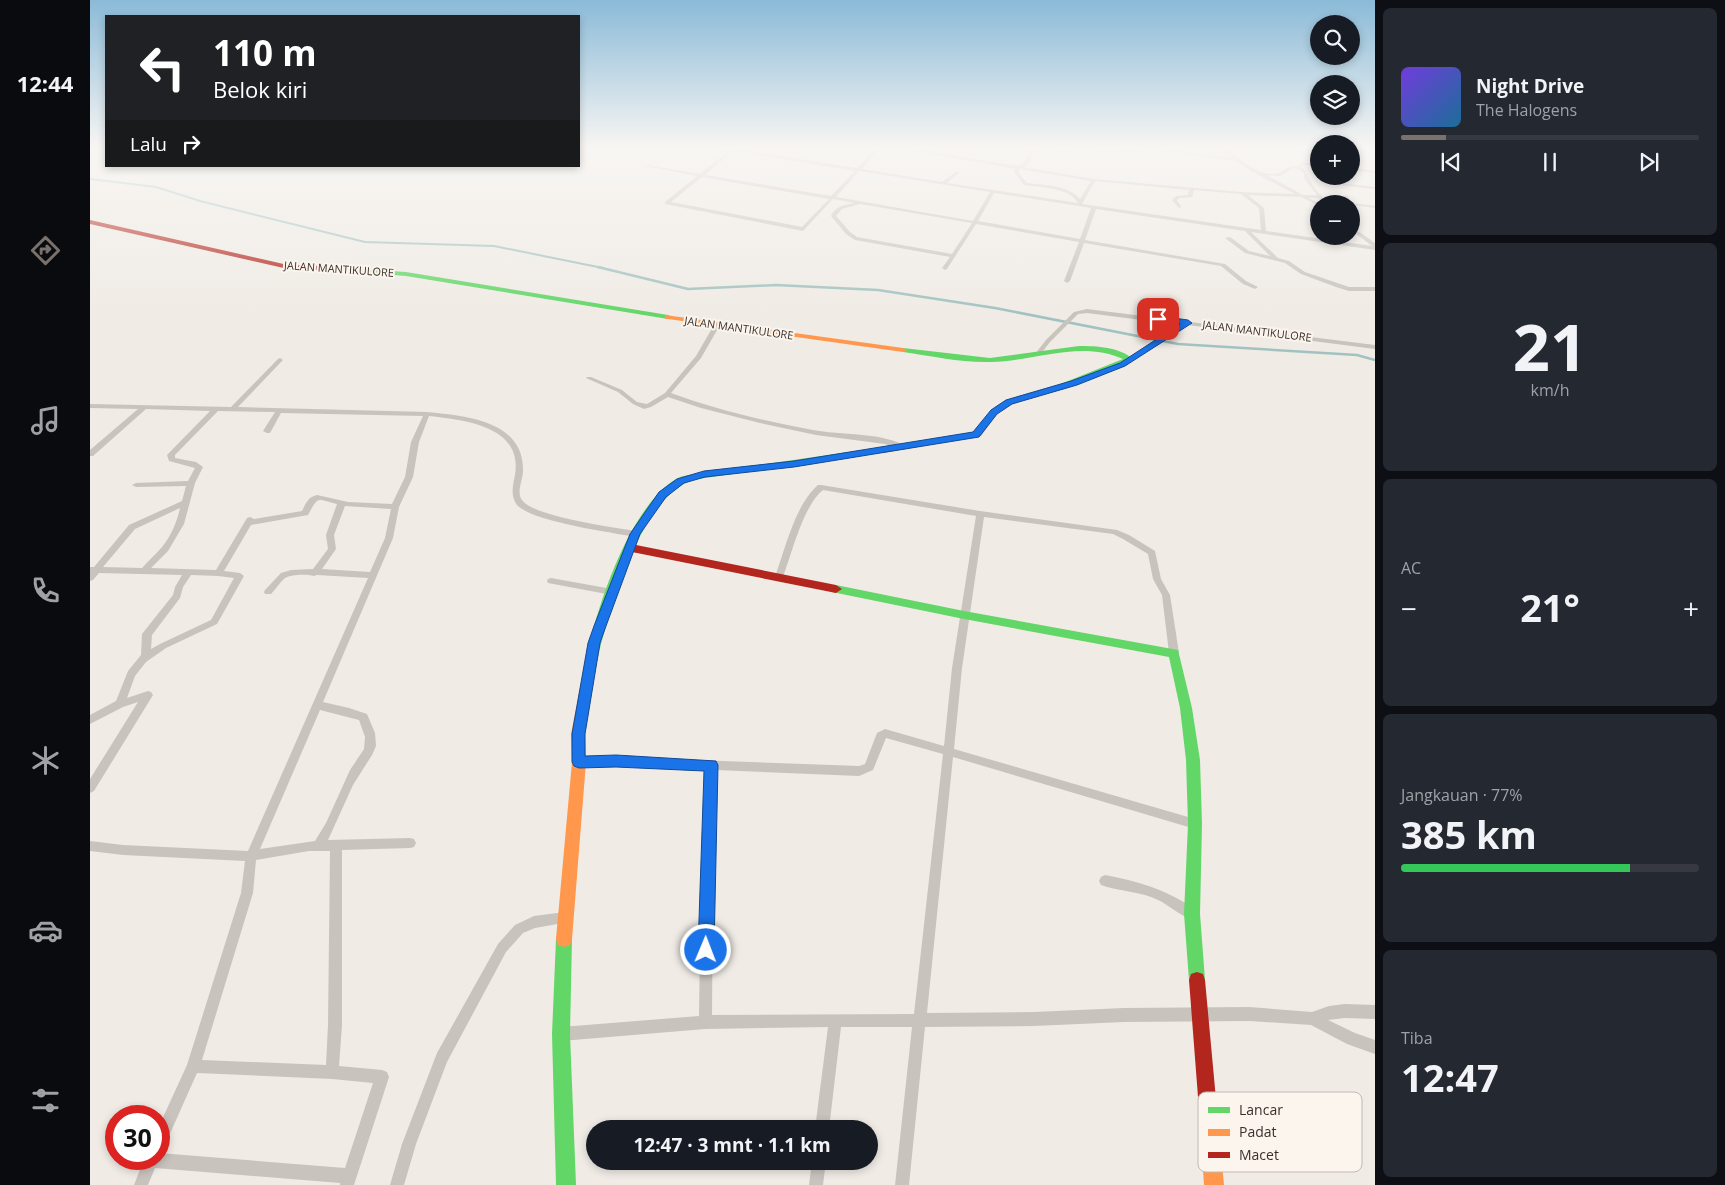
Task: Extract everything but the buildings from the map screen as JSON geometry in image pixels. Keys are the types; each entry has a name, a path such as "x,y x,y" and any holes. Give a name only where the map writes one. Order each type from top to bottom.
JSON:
{"street":[{"path":"675,204 804,229 828,204"},
{"path":"856,204 840,208 833,216 836,222 852,236 954,256"},
{"path":"868,204 1224,266 1244,283 1255,287"},
{"path":"946,268 985,204"},
{"path":"1081,204 1375,247"},
{"path":"1261,204 1264,210 1264,232"},
{"path":"1360,205 1375,207"},
{"path":"1067,281 1094,207"},
{"name":"JALAN MANTIKULORE","path":"90,222 288,267 406,274 717,325 982,360 1006,360 1038,354 1042,347 1071,319 1079,312 1087,311 1375,347"},
{"path":"1246,229 1276,259"},
{"path":"1360,234 1375,247"},
{"path":"1228,238 1248,252 1289,263 1303,273 1338,286 1375,289"},
{"path":"566,1185 561,1034 565,918 579,762 578,734 594,643 635,534 662,494 681,481 690,478 903,448 976,435 994,412 1009,402 1074,383 1131,359 1186,324"},
{"path":"590,378 620,390 635,403 644,407 649,406 667,394 700,357 717,325"},
{"path":"1038,354 1090,348 1122,354 1131,359"},
{"path":"232,410 280,360"},
{"path":"667,394 697,404 771,423 836,436 891,441 903,448"},
{"path":"90,406 427,414 467,419 488,425 510,439 519,459 517,499 526,508 551,517 635,534"},
{"path":"90,454 145,408"},
{"path":"145,571 165,549 180,524 191,483 199,467 172,459 171,455 215,410"},
{"path":"267,430 279,411"},
{"path":"170,1117 193,1066 247,893 251,856 318,706 389,538 395,507 409,477 415,442 427,414"},
{"path":"136,484 191,483"},
{"path":"779,577 805,506 814,492 821,487 980,514 1114,532 1146,547 1152,553 1157,579 1166,595 1174,653 1186,708 1192,752 1195,824 1192,914 1207,1092"},
{"path":"218,573 250,520 305,513 311,500 317,497 342,502 395,507"},
{"path":"90,578 93,570 132,527 186,502"},
{"path":"314,573 332,550 330,535 342,502"},
{"path":"902,1185 964,615 980,514"},
{"path":"631,548 964,615 1174,653"},
{"path":"93,570 218,573 240,576 218,617 207,627 163,646 146,656 131,674 120,704"},
{"path":"146,656 147,634 176,596 179,587 190,572"},
{"path":"268,592 284,576 314,573 374,575"},
{"path":"551,581 612,592"},
{"path":"90,720 120,704 148,695 90,788"},
{"path":"318,706 349,712 363,717 372,741 368,754 360,763 344,789 329,831 318,846"},
{"path":"579,762 616,761 860,772 870,766 881,736 885,733 949,750 1195,824"},
{"path":"705,1022 711,765"},
{"path":"90,846 123,850 251,856 318,846 410,843"},
{"path":"332,1072 335,1025 336,845"},
{"path":"1105,880 1136,885 1156,892 1172,900 1192,914"},
{"path":"397,1185 409,1144 442,1058 502,948 519,929 534,922 565,918"},
{"path":"1312,1019 1329,1013 1345,1011 1375,1012"},
{"path":"561,1034 705,1022 919,1021 1124,1015 1202,1016 1249,1014 1312,1019 1352,1039 1375,1047"},
{"path":"823,1120 835,1021"},
{"path":"170,1161 348,1180 382,1076 193,1066"},
{"path":"141,1185 147,1170"},
{"path":"816,1185 817,1170"},
{"path":"1213,1172 1214,1185"}],"waterway":[{"path":"213,204 365,242 494,246 603,268"},
{"path":"598,267 688,289 776,285 878,290 995,308 1178,344 1357,355 1375,360"}],"traffic: fast":[{"path":"322,268 406,274 668,317"},
{"path":"903,350 958,358 990,360 1061,350 1096,348 1113,352 1129,359 1122,364 1061,387"},
{"path":"591,662 602,617 622,563 649,513 664,494 680,481 698,476 883,450"},
{"path":"836,589 964,615 1174,653 1186,708 1193,760 1195,824 1192,914 1197,980"},
{"path":"564,939 561,1034 566,1185"}],"traffic: slow":[{"path":"668,317 903,350"},
{"path":"883,450 978,434 994,412 1009,402 1061,387"},
{"path":"564,939 579,762 578,734 591,662"},
{"path":"1213,1172 1214,1185"}],"traffic: jam":[{"path":"90,222 288,267 322,268"},
{"path":"631,548 836,589"},
{"path":"1197,980 1206,1092"}],"route":[{"path":"706,950 711,765 666,762 579,762 578,734 594,643 605,609 635,534 662,494 681,481 704,474 794,464 976,435 994,412 1009,402 1074,383 1122,364 1188,323 1158,319"}]}
